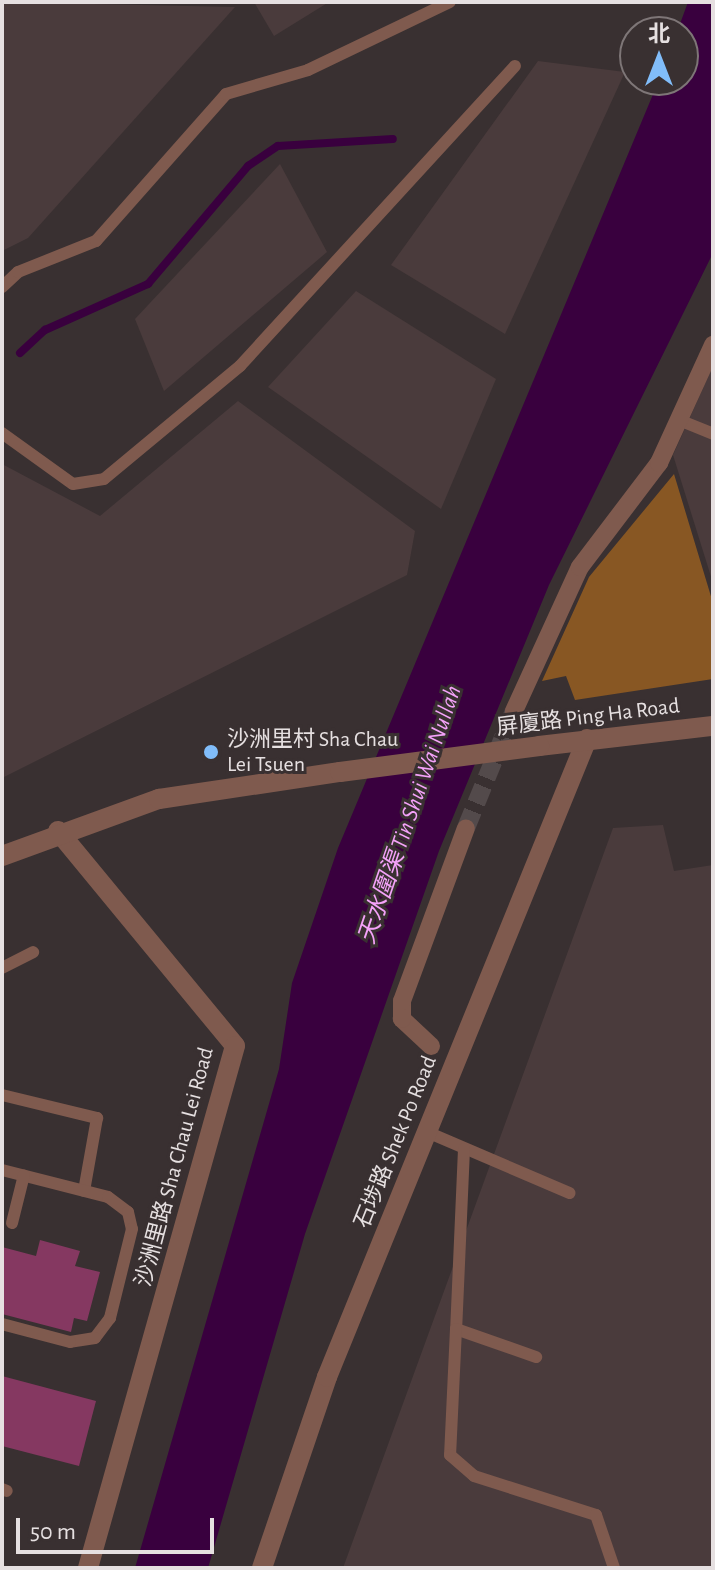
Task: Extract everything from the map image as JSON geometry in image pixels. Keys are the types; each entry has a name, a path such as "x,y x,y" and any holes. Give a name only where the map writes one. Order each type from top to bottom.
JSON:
{"street":[{"path":"514,711 580,567 659,463 713,345"},
{"name":"屏廈路 Ping Ha Road","path":"2,856 58,831 159,799 587,739 713,726"},
{"name":"石埗路 Shek Po Road","path":"262,1568 327,1377 587,739"},
{"path":"431,1046 402,1019 402,1001 466,828"},
{"name":"沙洲里路 Sha Chau Lei Road","path":"58,831 235,1046 88,1568"}],"lane":[{"path":"2,287 18,272 96,241 226,94 308,70 450,2"},
{"path":"2,433 73,484 104,479 240,366 515,66"},
{"path":"679,420 713,434"},
{"path":"2,968 33,952"},
{"path":"2,1095 97,1118 100,1130 84,1191"},
{"path":"427,1132 569,1193"},
{"path":"464,1149 450,1455 474,1476 596,1515 614,1568"},
{"path":"2,1170 116,1201 131,1220 107,1326 79,1343 2,1324"},
{"path":"12,1223 24,1175"},
{"path":"456,1329 536,1357"}],"shaded area":[{"path":"2,2 235,7 28,238 2,251"},
{"path":"254,2 329,2 274,36"},
{"path":"538,61 619,71 619,85 505,334 391,265"},
{"path":"280,164 327,252 164,391 135,319"},
{"path":"356,291 496,379 441,509 268,387"},
{"path":"713,366 713,583 673,455"},
{"path":"238,401 415,531 407,575 2,778 2,464 100,516"},
{"path":"674,474 713,603 713,679 575,700 566,676 542,681 589,577"},
{"path":"663,825 674,871 713,865 713,1568 343,1568 613,828"}],"water":[{"name":"天水圍渠 Tin Shui Wai Nullah","path":"688,2 713,2 713,253 549,585 439,851 305,1234 208,1568 135,1568 279,1069 292,983 338,848 652,96 699,96 699,16 683,16"}],"building":[{"path":"40,1240 80,1251 75,1266 100,1272 87,1321 74,1318 71,1332 2,1314 2,1247 36,1256"},
{"path":"2,1376 96,1401 79,1466 2,1446"}],"waterway":[{"path":"20,353 45,330 148,284 248,166 278,146 393,139"}],"tunnel":[{"path":"466,828 514,711"}],"place":[{"name":"沙洲里村 Sha Chau Lei Tsuen","path":"211,752"}]}
